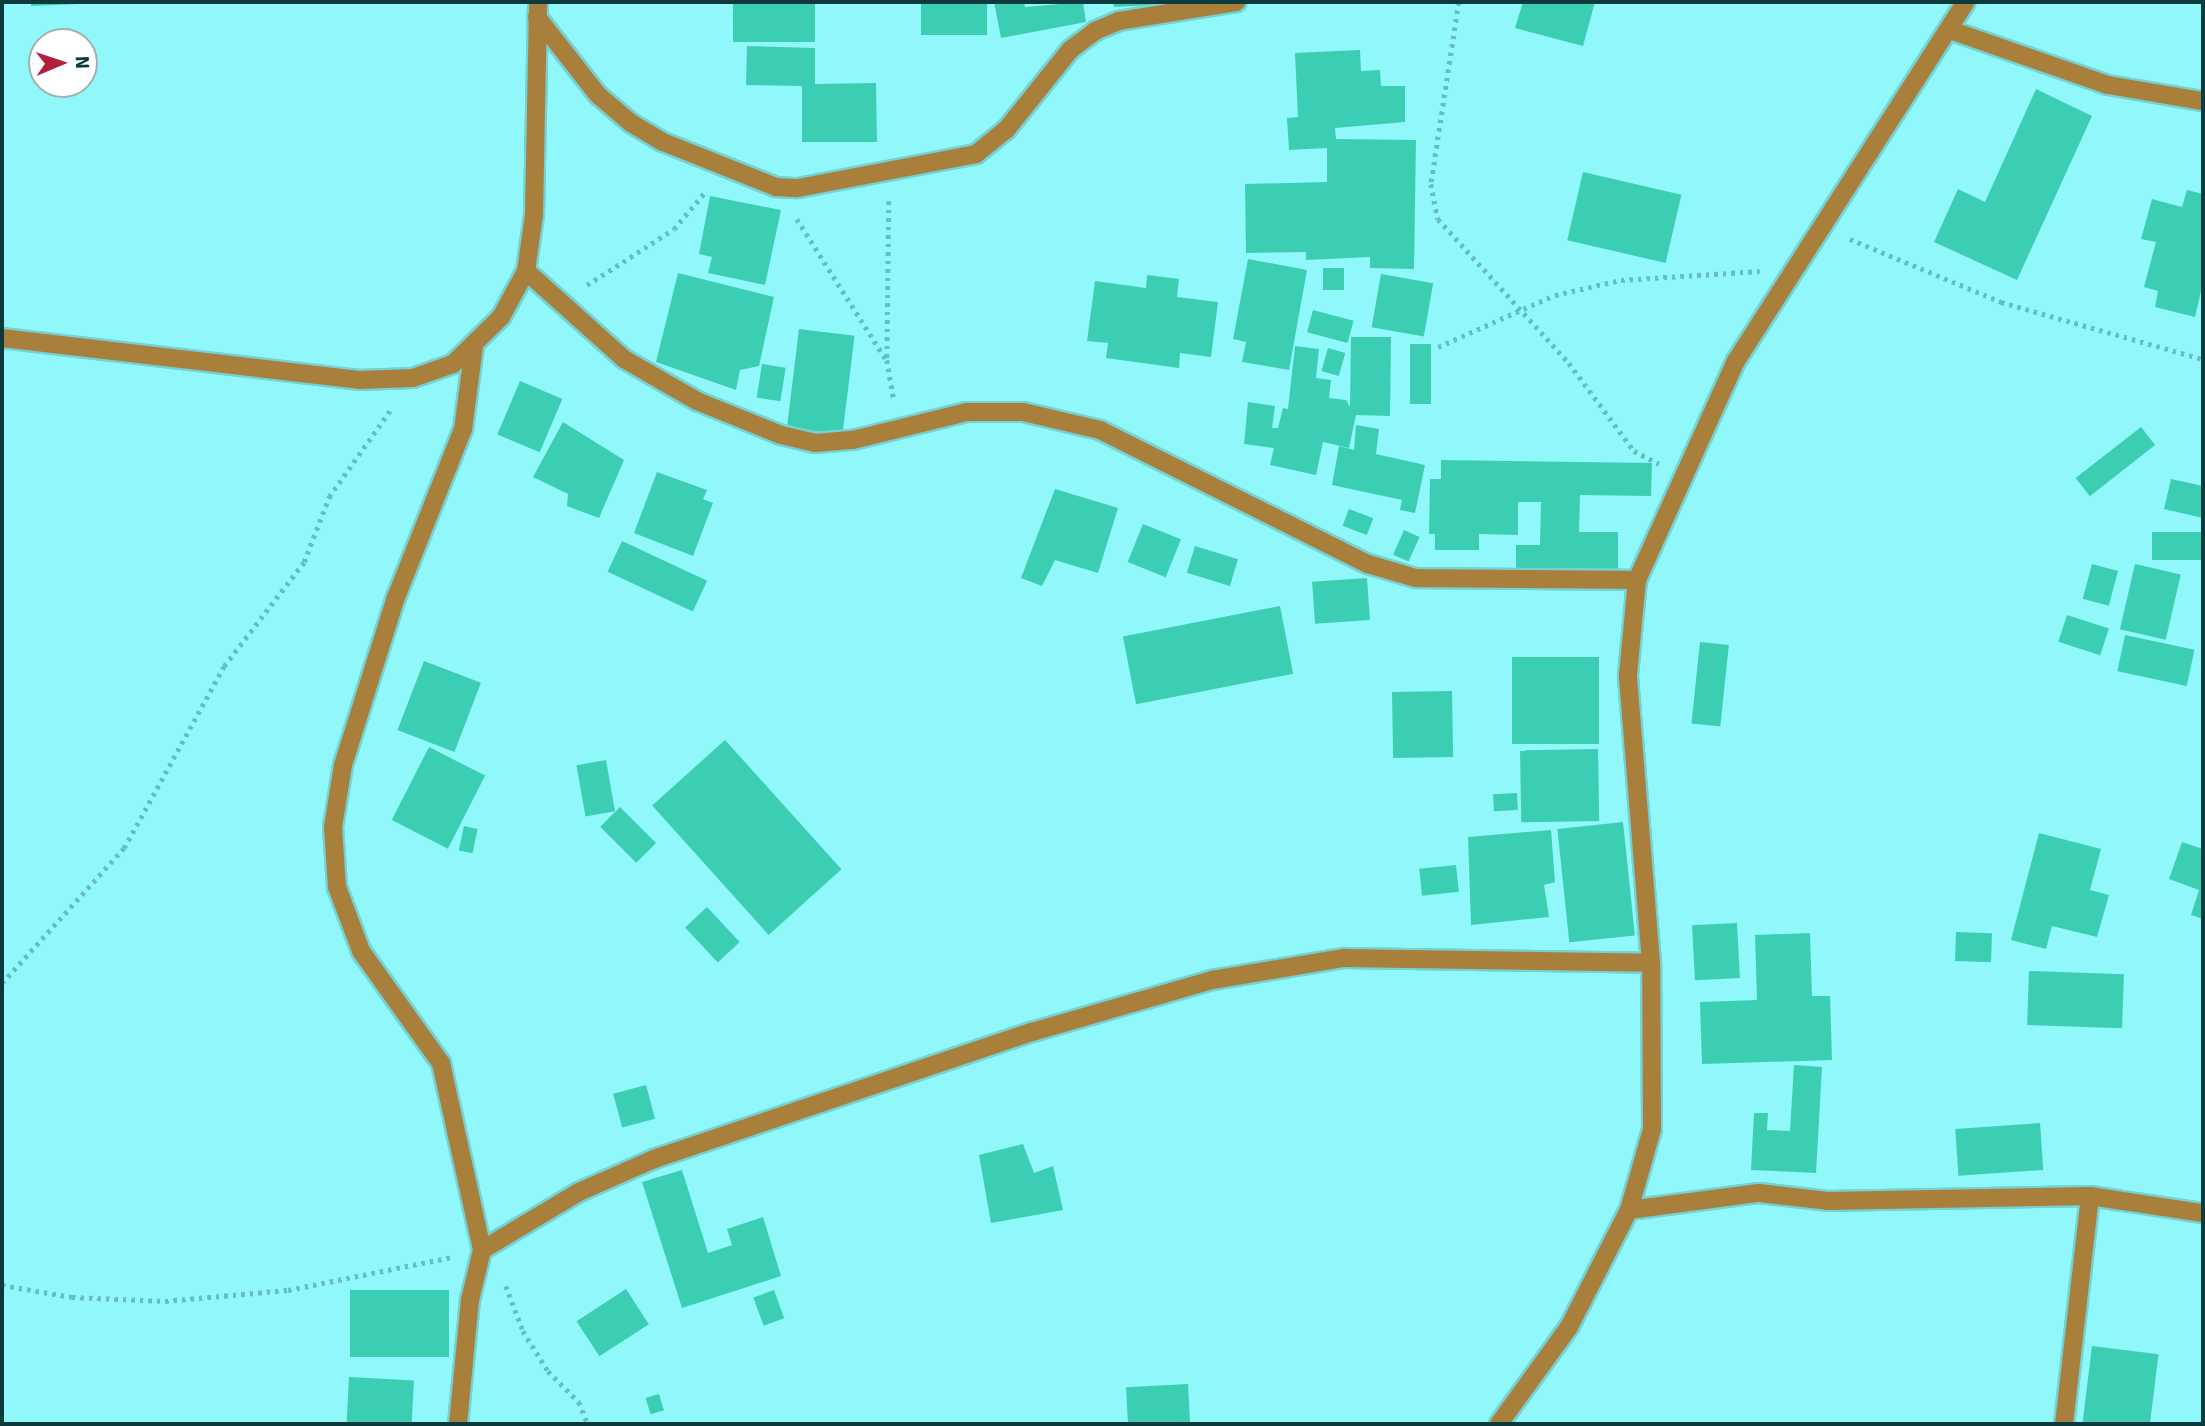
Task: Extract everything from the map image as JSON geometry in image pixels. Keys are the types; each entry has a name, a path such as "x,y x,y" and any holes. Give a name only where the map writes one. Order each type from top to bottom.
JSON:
{"street":[{"path":"538,10 598,95 631,123 663,142 776,187 799,188 976,154 992,145 1070,50 1096,31 1119,21 1236,2"},
{"path":"1499,1424 1569,1327 1629,1210 1652,1129 1651,963 1628,676 1637,580 1682,474 1736,361 1824,228 1966,2"},
{"path":"2,338 286,375 413,378 453,364 501,317 526,271 534,215 538,10"},
{"path":"1950,30 2108,85 2203,101"},
{"path":"526,271 624,359 697,401 780,435 815,443 853,440 899,426 967,412 1023,412 1100,430 1368,564 1416,578 1637,580"},
{"path":"458,1424 470,1300 489,1245 441,1063 361,951 337,887 333,827 343,765 396,597 463,429 474,346"},
{"path":"489,1245 579,1192 654,1159 1032,1032 1212,980 1344,958 1651,963"},
{"path":"1629,1210 1759,1193 1828,1201 2091,1196 2203,1213"},
{"path":"2064,1424 2091,1196"}],"path":[{"path":"1459,2 1433,203 1438,219 1569,363 1633,451 1682,474"},
{"path":"889,171 887,360 899,426"},
{"path":"559,302 657,242 701,195 739,172"},
{"path":"776,187 887,360"},
{"path":"1824,228 2001,302 2203,359"},
{"path":"1438,347 1521,309 1621,279 1796,270"},
{"path":"2,983 124,848 225,666 304,562 329,498 413,378"},
{"path":"2,1284 72,1297 165,1301 361,1279 489,1245 523,1331 548,1371 579,1402 588,1424"}],"building":[{"path":"31,2 79,2 79,4 31,6"},
{"path":"733,2 815,2 815,42 733,42"},
{"path":"921,2 987,2 987,35 921,35"},
{"path":"994,2 1024,2 1025,7 1083,2 1086,22 1001,38"},
{"path":"1113,2 1155,2 1155,5 1114,7"},
{"path":"1523,2 1595,2 1583,46 1515,28"},
{"path":"747,46 815,48 815,84 876,83 877,142 802,142 802,86 746,85"},
{"path":"1360,50 1361,71 1380,70 1381,86 1405,86 1405,122 1335,128 1336,139 1416,140 1414,269 1370,268 1370,257 1306,260 1306,252 1246,253 1245,184 1327,182 1327,148 1289,150 1287,118 1298,117 1295,53"},
{"path":"2036,89 2092,116 2017,280 1934,242 1958,189 1985,202"},
{"path":"1583,172 1681,195 1666,263 1567,240"},
{"path":"2187,190 2203,194 2203,283 2195,317 2155,307 2158,291 2144,287 2156,242 2141,239 2152,199 2182,207"},
{"path":"710,196 781,210 765,285 708,273 712,257 699,254"},
{"path":"1248,259 1307,270 1289,370 1242,362 1246,342 1233,339"},
{"path":"1323,268 1344,268 1344,290 1323,290"},
{"path":"678,273 774,297 759,366 740,370 736,390 656,362"},
{"path":"1381,274 1433,283 1424,336 1372,327"},
{"path":"1147,275 1179,279 1177,297 1218,302 1211,357 1180,353 1179,368 1106,358 1108,343 1087,341 1095,281 1146,288"},
{"path":"1313,310 1354,321 1348,343 1307,332"},
{"path":"799,329 855,336 842,435 787,428"},
{"path":"1351,337 1391,337 1390,416 1356,415 1349,448 1323,442 1316,475 1270,465 1274,448 1244,444 1248,402 1275,406 1272,428 1278,428 1283,408 1288,409 1295,346 1319,349 1316,378 1331,380 1329,398 1346,400 1350,407"},
{"path":"1410,344 1431,344 1431,404 1410,404"},
{"path":"1328,348 1345,353 1339,376 1321,371"},
{"path":"762,364 786,368 780,401 757,398"},
{"path":"520,381 562,399 540,452 497,434"},
{"path":"563,422 624,460 599,518 567,506 568,494 533,477"},
{"path":"1356,425 1379,429 1376,454 1425,465 1415,513 1400,510 1402,500 1332,485 1339,446 1354,450"},
{"path":"2141,427 2155,445 2090,496 2076,478"},
{"path":"1441,460 1652,463 1651,496 1580,495 1579,532 1618,532 1618,578 1516,577 1516,545 1540,545 1541,502 1518,502 1518,535 1479,534 1479,550 1435,550 1435,534 1429,534 1430,479 1441,479"},
{"path":"657,472 707,490 703,499 713,503 693,556 634,533"},
{"path":"2171,479 2203,486 2203,518 2164,509"},
{"path":"1055,489 1118,508 1098,573 1055,560 1042,586 1021,578"},
{"path":"1349,509 1373,518 1367,535 1343,526"},
{"path":"1143,524 1181,539 1166,577 1128,562"},
{"path":"1404,530 1420,537 1409,562 1393,555"},
{"path":"2152,532 2203,532 2203,560 2152,560"},
{"path":"622,541 707,581 693,612 608,572"},
{"path":"1195,546 1238,559 1230,586 1187,573"},
{"path":"2092,564 2118,571 2109,606 2083,599"},
{"path":"2135,564 2181,575 2166,640 2120,629"},
{"path":"1367,578 1370,620 1315,624 1312,582"},
{"path":"1280,606 1293,674 1136,704 1123,637"},
{"path":"2067,615 2109,629 2100,655 2058,642"},
{"path":"2125,635 2194,650 2187,686 2117,671"},
{"path":"1700,642 1729,645 1720,727 1691,724"},
{"path":"1512,657 1599,657 1599,744 1512,744"},
{"path":"424,661 481,683 454,752 397,730"},
{"path":"1452,691 1453,757 1393,758 1392,692"},
{"path":"725,740 841,869 769,935 652,806"},
{"path":"429,747 485,776 448,849 392,820"},
{"path":"1598,749 1599,821 1521,822 1520,750"},
{"path":"606,760 615,811 585,816 576,765"},
{"path":"1517,793 1518,810 1494,811 1493,794"},
{"path":"620,807 656,843 636,863 600,827"},
{"path":"1623,822 1635,935 1569,942 1557,829"},
{"path":"464,826 478,829 472,853 459,850"},
{"path":"1551,830 1555,882 1544,885 1549,917 1471,925 1468,837"},
{"path":"2039,833 2101,849 2090,890 2109,895 2097,937 2052,926 2046,949 2011,940"},
{"path":"2182,842 2203,849 2203,919 2191,915 2199,890 2169,879"},
{"path":"1456,865 1459,892 1422,896 1419,869"},
{"path":"707,907 740,942 718,963 685,927"},
{"path":"1737,923 1740,978 1695,980 1692,925"},
{"path":"1956,932 1992,933 1991,962 1955,961"},
{"path":"1810,933 1812,996 1830,996 1832,1060 1702,1064 1700,1002 1757,1000 1755,935"},
{"path":"2029,971 2124,974 2122,1028 2027,1025"},
{"path":"1794,1065 1822,1067 1816,1173 1751,1170 1754,1113 1768,1113 1767,1130 1790,1131"},
{"path":"646,1085 655,1119 622,1128 613,1094"},
{"path":"2040,1123 2043,1170 1958,1176 1955,1129"},
{"path":"1023,1144 1034,1173 1053,1166 1063,1210 991,1223 979,1155"},
{"path":"682,1170 708,1253 732,1245 727,1229 763,1217 781,1276 682,1308 642,1182"},
{"path":"626,1289 649,1324 599,1356 577,1321"},
{"path":"350,1290 449,1290 449,1357 350,1357"},
{"path":"774,1290 784,1318 764,1326 753,1298"},
{"path":"2092,1346 2159,1354 2150,1424 2082,1424"},
{"path":"349,1377 414,1380 412,1424 347,1424"},
{"path":"1188,1384 1190,1424 1128,1424 1126,1387"},
{"path":"659,1394 664,1410 651,1414 646,1398"}]}
